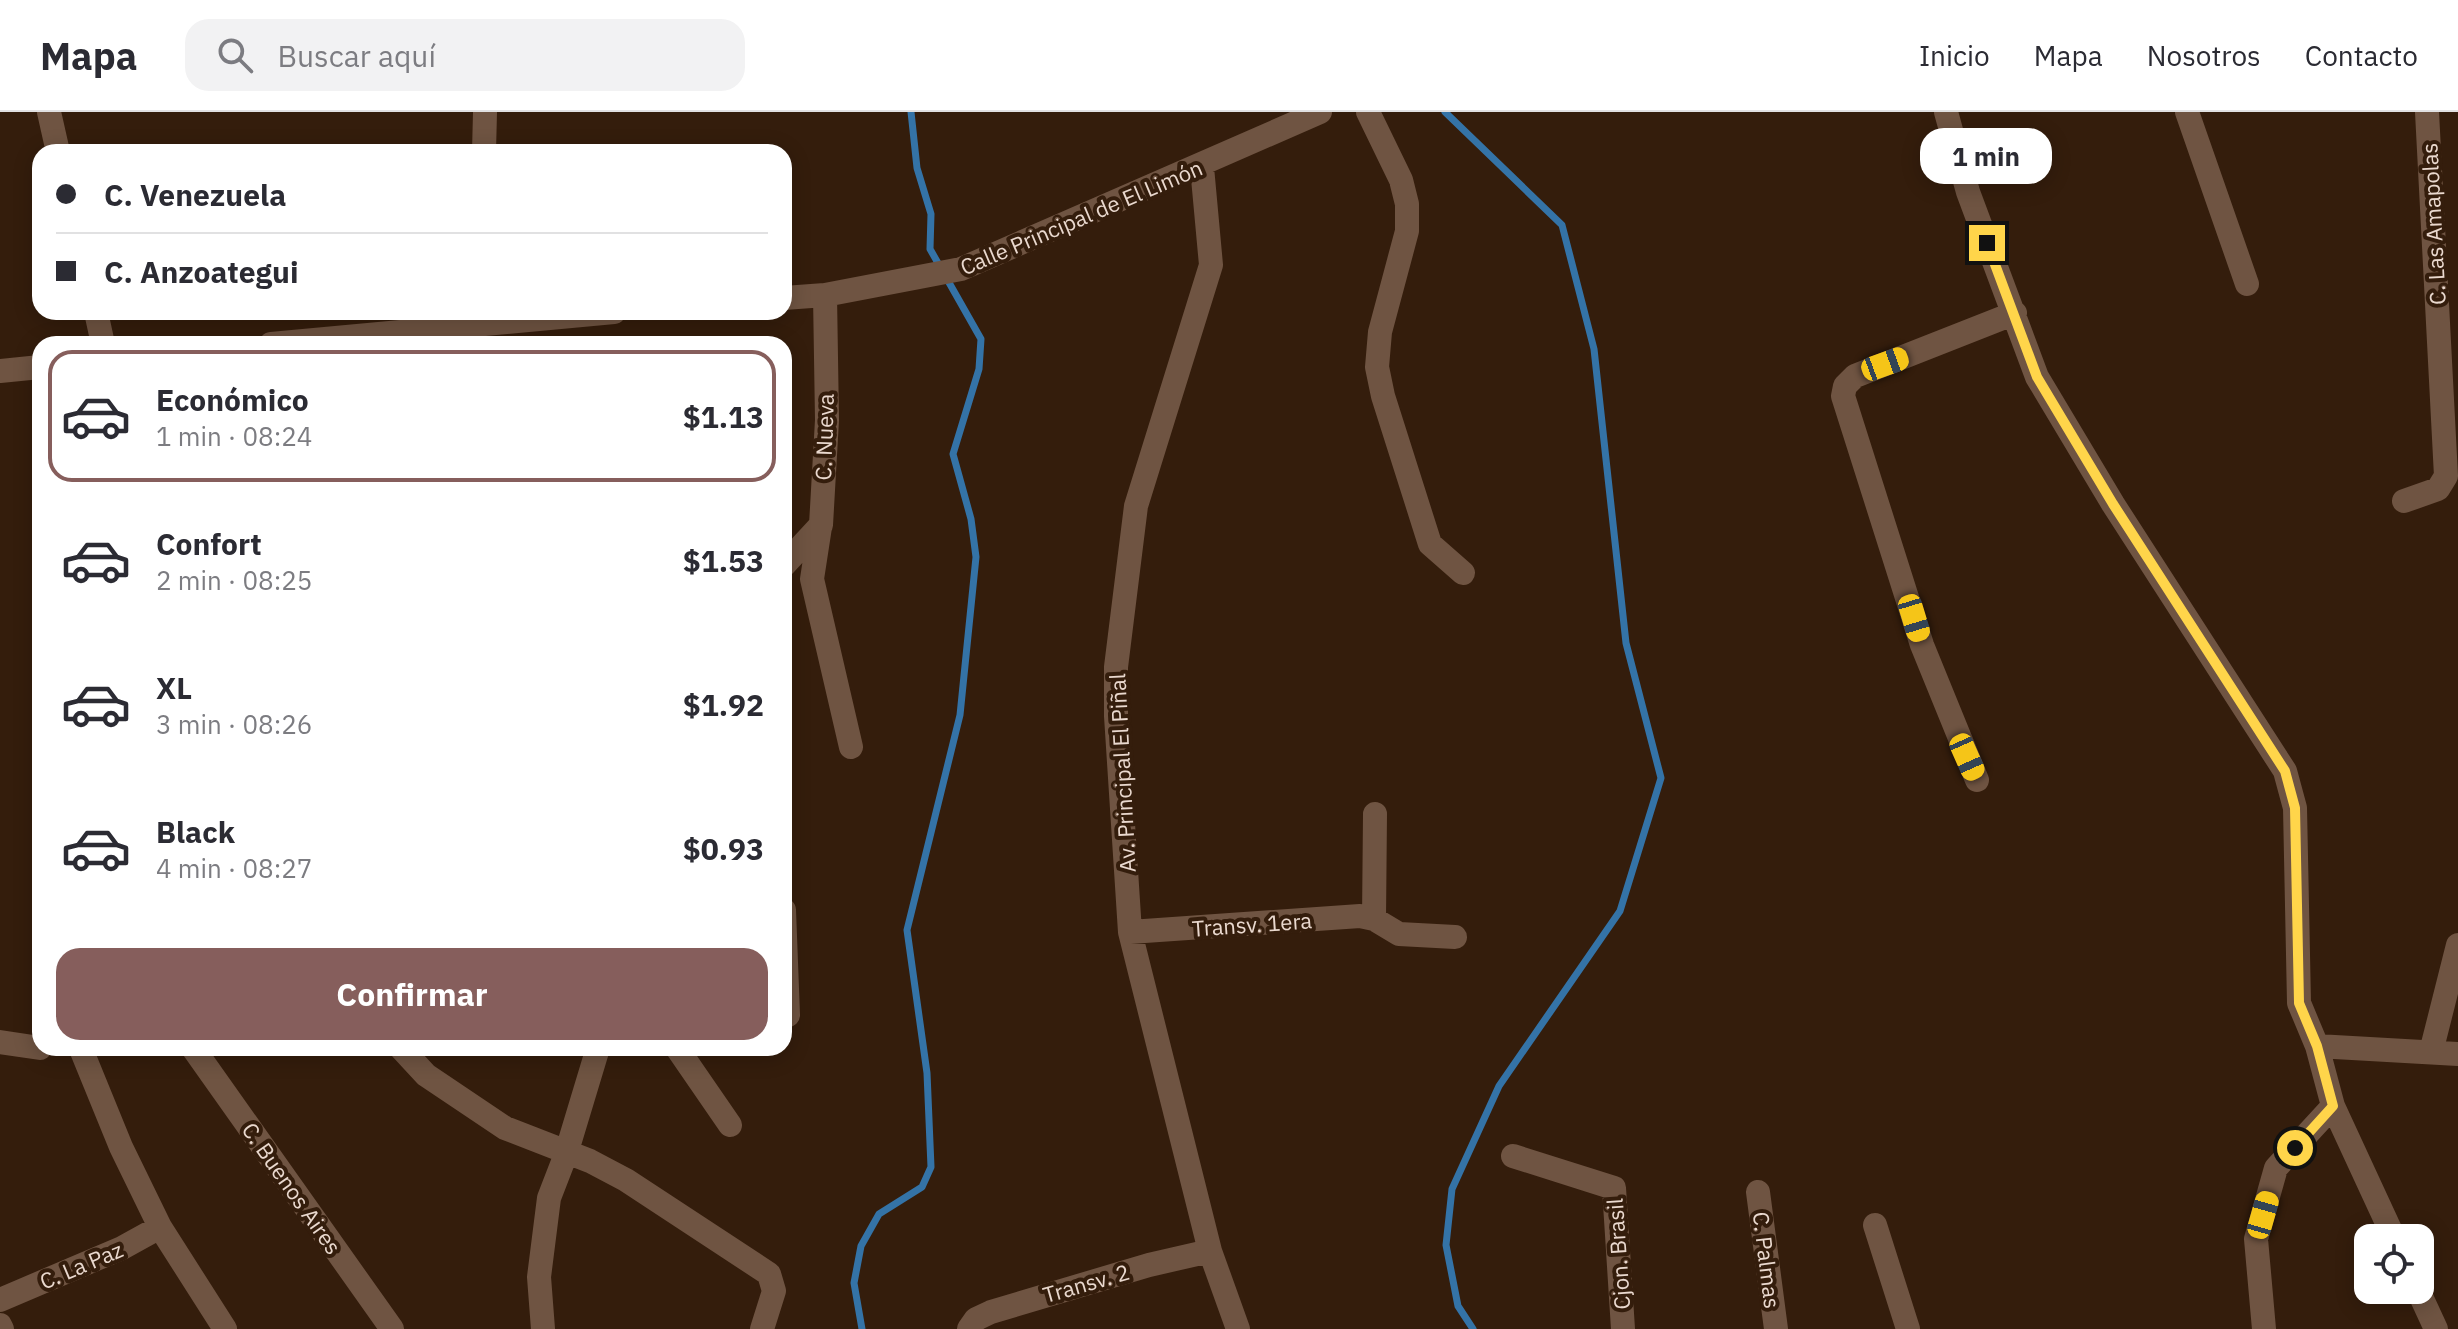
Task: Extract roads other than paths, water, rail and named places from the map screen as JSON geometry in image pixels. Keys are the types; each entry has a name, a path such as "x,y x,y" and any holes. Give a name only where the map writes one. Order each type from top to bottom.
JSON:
{"street":[{"path":"49,112 56,144"},
{"path":"484,144 485,112"},
{"name":"Calle Principal de El Limón","path":"792,297 825,295 959,270 1202,167 1320,112"},
{"path":"1368,112 1401,180 1407,204 1407,231 1380,332 1377,367 1383,396 1430,544 1463,573"},
{"path":"1946,112 1968,192 2037,377 2113,504 2285,771 2295,808 2299,1003 2317,1046 2333,1106 2388,1224"},
{"path":"2187,112 2247,284"},
{"name":"C. Las Amapolas","path":"2404,501 2438,489 2446,476 2427,112"},
{"name":"Av. Principal El Piñal","path":"1202,167 1211,265 1136,506 1116,667 1116,716 1130,932 1210,1251 1238,1329"},
{"name":"C. Nueva","path":"825,295 827,420 821,525 812,579 851,747"},
{"path":"1977,780 1922,645 1843,396 1845,386 1855,376 2015,313"},
{"path":"329,336 444,320"},
{"path":"0,371 32,368"},
{"path":"792,556 821,525"},
{"path":"1375,814 1374,919 1399,934 1455,937"},
{"name":"Transv. 1era","path":"1130,932 1360,916 1374,919"},
{"path":"2431,1052 2458,945"},
{"path":"0,1042 32,1047"},
{"path":"2317,1046 2458,1054"},
{"path":"87,1056 121,1147 160,1227 225,1329"},
{"name":"C. Buenos Aires","path":"199,1056 392,1329"},
{"path":"408,1056 426,1075 505,1128 590,1161 626,1180 769,1274 774,1291 762,1329"},
{"path":"543,1329 539,1277 549,1198 566,1154 596,1056"},
{"path":"683,1056 730,1125"},
{"path":"2264,1329 2256,1239 2276,1168 2333,1106"},
{"name":"Cjon. Brasil","path":"1513,1156 1614,1188 1623,1329"},
{"name":"C. Palmas","path":"1758,1192 1776,1329"},
{"path":"1875,1225 1908,1329"},
{"name":"C. La Paz","path":"0,1300 122,1248 160,1227"},
{"name":"Transv. 2","path":"969,1329 976,1319 991,1312 1149,1265 1210,1251"},
{"path":"2424,1304 2436,1329"}],"waterway":[{"path":"862,1329 854,1283 861,1246 879,1214 922,1187 931,1167 927,1073 907,930 960,715 976,557 971,519 953,454 979,369 981,339 930,249 931,214 917,168 911,112"},
{"path":"1445,112 1562,225 1594,349 1626,643 1661,778 1620,911 1499,1086 1452,1189 1446,1245 1458,1306 1473,1329"}]}
